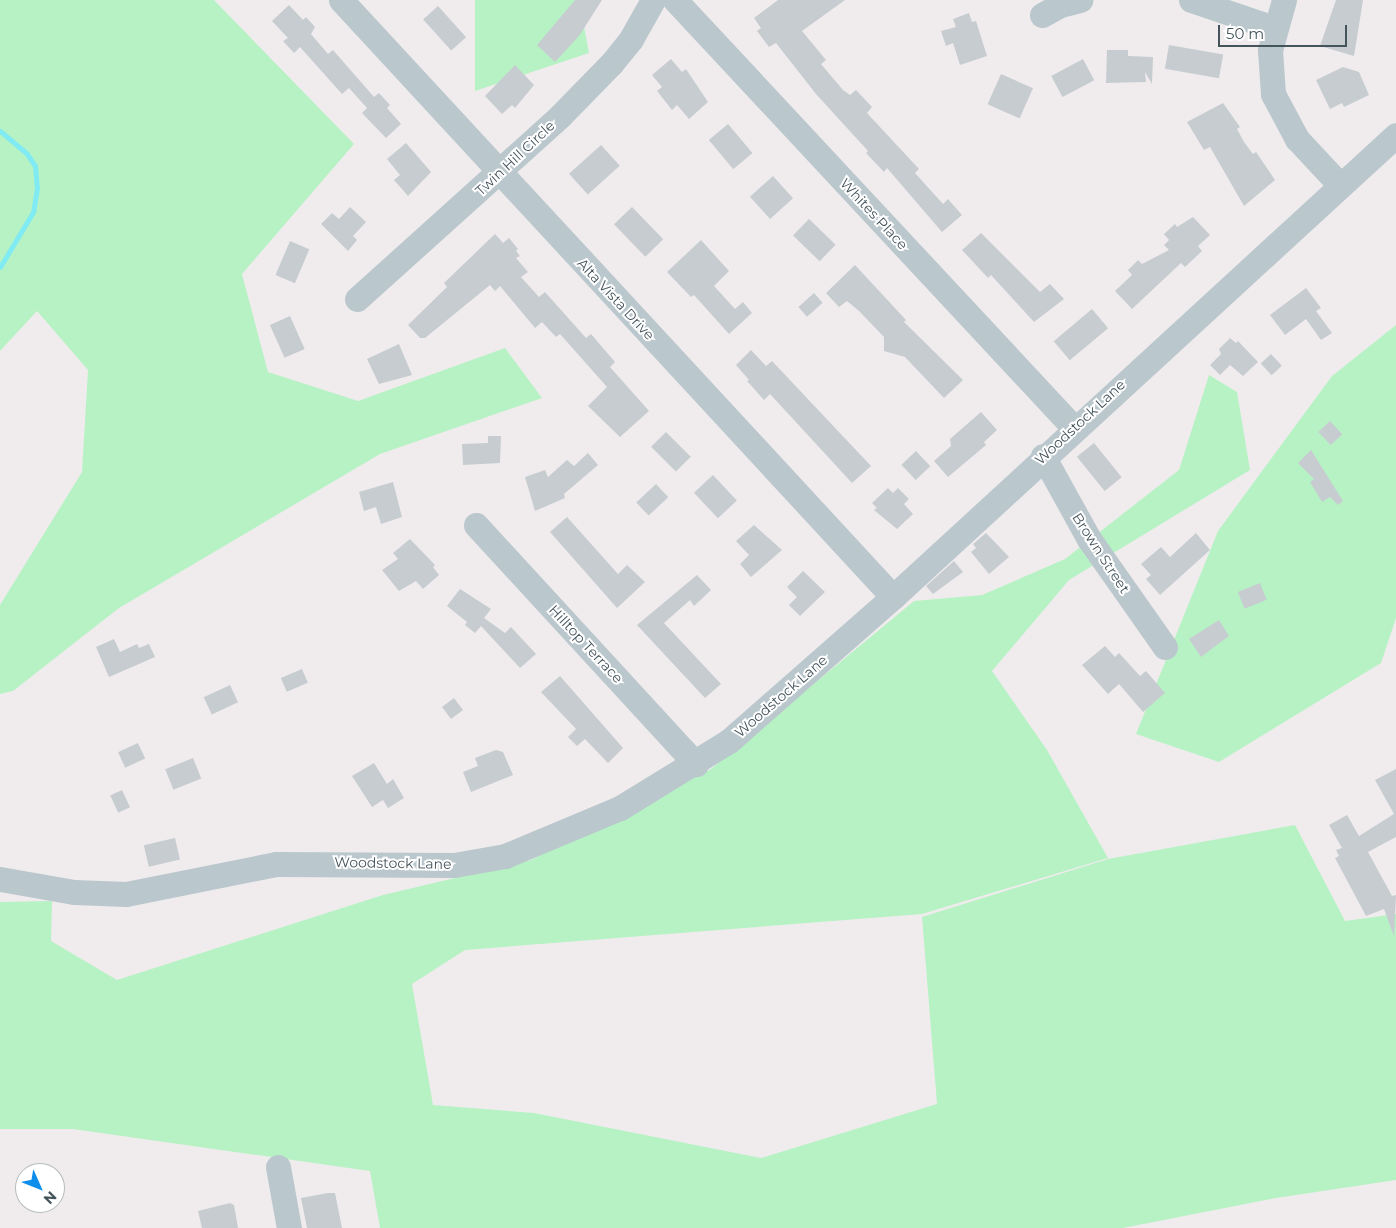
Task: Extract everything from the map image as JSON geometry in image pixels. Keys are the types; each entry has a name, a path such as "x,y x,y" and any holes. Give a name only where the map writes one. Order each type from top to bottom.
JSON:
{"street":[{"name":"Alta Vista Drive","path":"341,0 893,597"},
{"name":"Twin Hill Circle","path":"357,299 500,173 611,64 631,39 653,0"},
{"name":"Whites Place","path":"675,0 1074,428"},
{"path":"1042,15 1060,5 1080,0"},
{"path":"1191,0 1274,28"},
{"path":"1284,0 1274,28 1270,50 1273,94 1297,139 1339,184"},
{"name":"Woodstock Lane","path":"0,879 74,892 116,894 276,864 344,862 414,866 482,861 505,856 595,820 696,764 729,741 893,597 1043,456 1339,184 1396,135"},
{"name":"Brown Street","path":"1043,456 1089,539 1165,647"},
{"name":"Hilltop Terrace","path":"476,525 696,764"},
{"path":"278,1167 290,1228"}],"green space":[{"path":"0,0 214,0 354,144 242,274 268,372 358,401 505,348 542,398 380,454 119,608 13,691 0,694 0,605 82,472 88,370 37,311 0,351"},
{"path":"475,0 579,0 589,53 475,91"},
{"path":"1396,325 1396,618 1381,663 1219,762 1136,734 1218,531 1332,376"},
{"path":"1209,375 1237,392 1250,470 1069,580 992,671 1047,750 1108,858 922,914 465,950 412,984 433,1105 534,1113 761,1158 937,1104 922,917 1108,859 1295,825 1345,921 1396,914 1396,1180 1276,1198 1123,1228 380,1228 370,1171 73,1129 0,1129 0,902 52,901 51,941 117,980 383,895 531,860 711,769 914,601 982,595 1065,559 1179,470"}],"building":[{"path":"575,0 602,0 579,36 555,62 537,45"},
{"path":"778,0 845,0 802,31 826,60 821,64 843,90 850,95 856,90 872,107 867,113 919,169 915,173 943,204 948,199 962,215 942,232 887,168 884,172 866,153 868,151 816,94 776,43 769,47 757,31 761,28 754,18"},
{"path":"1336,0 1363,0 1354,56 1320,46"},
{"path":"289,5 303,20 306,17 315,27 311,34 328,54 333,50 374,97 379,93 390,105 387,108 401,124 386,138 362,113 367,108 349,88 342,94 300,47 294,53 283,41 288,38 272,21"},
{"path":"438,6 466,37 451,51 423,19"},
{"path":"969,13 972,22 976,21 987,56 960,65 953,43 946,46 941,31 956,27 953,19"},
{"path":"1169,45 1223,55 1219,78 1165,69"},
{"path":"1107,50 1128,50 1128,56 1153,57 1152,84 1145,72 1146,82 1106,83"},
{"path":"671,59 682,72 686,69 708,102 689,119 677,105 672,110 657,91 662,87 652,75"},
{"path":"1083,59 1094,80 1062,97 1051,76"},
{"path":"515,65 534,85 515,108 512,105 502,114 485,96"},
{"path":"1343,67 1359,72 1369,95 1344,107 1342,103 1330,109 1316,80"},
{"path":"1001,74 1033,88 1020,118 988,104"},
{"path":"1223,103 1240,127 1237,129 1244,142 1253,154 1256,152 1275,180 1244,206 1210,147 1204,150 1187,122"},
{"path":"728,124 752,153 733,169 709,140"},
{"path":"406,143 431,172 408,196 394,180 400,175 387,159"},
{"path":"601,145 620,166 588,195 569,174"},
{"path":"773,176 793,198 770,219 750,197"},
{"path":"350,207 366,222 353,236 357,240 348,251 321,224 332,213 339,219"},
{"path":"632,207 663,239 645,257 614,224"},
{"path":"1193,217 1210,235 1198,246 1202,251 1185,267 1181,263 1132,309 1115,291 1132,275 1128,270 1138,260 1142,264 1169,250 1164,245 1169,240 1164,234 1175,224 1177,227"},
{"path":"809,219 836,245 820,261 793,236"},
{"path":"981,233 1040,292 1050,284 1064,299 1034,322 991,275 988,278 962,250"},
{"path":"495,234 503,243 509,238 518,249 516,251 520,256 516,258 528,272 521,277 539,297 545,292 586,338 591,334 615,362 610,367 649,411 620,437 588,406 607,387 560,334 556,337 542,322 535,328 500,286 495,291 490,285 425,338 420,338 408,325 447,287 444,283"},
{"path":"701,240 729,271 714,286 735,309 743,302 752,313 729,334 694,295 691,297 667,272"},
{"path":"290,241 309,249 295,283 276,275"},
{"path":"855,265 906,320 904,322 963,380 944,398 905,357 884,351 884,337 859,311 847,301 839,307 826,293"},
{"path":"1306,288 1321,308 1316,311 1332,333 1321,340 1306,319 1285,335 1270,315"},
{"path":"814,293 823,303 807,317 798,307"},
{"path":"1092,309 1108,328 1070,360 1054,341"},
{"path":"290,316 305,349 285,358 270,325"},
{"path":"1230,338 1236,343 1238,341 1258,362 1243,376 1230,365 1220,375 1210,365 1221,354 1219,349"},
{"path":"399,344 412,375 379,384 367,359"},
{"path":"751,350 766,366 772,361 871,466 852,483 770,394 764,400 747,381 749,380 736,365"},
{"path":"1271,354 1282,366 1272,375 1261,364"},
{"path":"981,412 997,430 984,442 986,445 948,477 934,461 951,446 950,439"},
{"path":"1330,421 1342,434 1331,445 1318,432"},
{"path":"666,432 691,457 676,472 651,447"},
{"path":"488,436 501,436 500,463 463,465 462,444 488,443"},
{"path":"1094,443 1122,477 1105,491 1077,457"},
{"path":"1311,450 1343,501 1338,505 1330,497 1322,502 1310,482 1314,479 1298,463"},
{"path":"916,451 930,466 916,480 901,465"},
{"path":"588,453 598,465 564,494 565,498 535,511 525,477 545,470 548,477 567,460 574,466"},
{"path":"713,475 737,501 718,518 694,493"},
{"path":"393,482 402,517 381,524 376,507 364,511 359,492"},
{"path":"656,484 668,497 649,516 636,502"},
{"path":"888,488 893,493 898,488 909,499 904,504 913,514 897,529 874,510 877,508 872,503"},
{"path":"567,517 618,574 627,565 645,582 617,608 550,532"},
{"path":"754,525 782,550 751,577 740,564 749,555 736,541"},
{"path":"986,533 1009,557 989,574 971,552 976,548 973,544"},
{"path":"1196,533 1210,550 1160,595 1146,579 1151,575 1141,564 1161,547 1170,557"},
{"path":"410,539 435,565 433,567 439,575 423,589 416,581 399,591 382,570 398,559 393,553"},
{"path":"954,561 963,572 933,594 926,586"},
{"path":"803,571 825,592 800,616 789,605 797,597 787,587"},
{"path":"697,575 711,590 694,606 690,600 664,623 721,684 705,698 637,625"},
{"path":"1260,583 1267,600 1244,609 1238,592"},
{"path":"460,589 491,609 484,618 505,633 511,627 536,654 520,668 481,626 475,633 465,625 467,622 447,606"},
{"path":"1219,620 1229,636 1201,657 1189,639"},
{"path":"114,639 120,652 137,644 139,648 149,644 155,657 109,677 96,647"},
{"path":"1105,646 1115,657 1119,653 1140,676 1146,671 1165,693 1143,712 1119,684 1108,694 1082,665"},
{"path":"302,669 308,683 287,692 281,678"},
{"path":"560,676 623,748 608,763 585,739 577,746 568,737 576,729 541,692"},
{"path":"230,685 238,702 212,714 204,697"},
{"path":"454,698 463,710 451,719 442,707"},
{"path":"138,743 145,758 125,768 118,752"},
{"path":"496,750 503,752 513,775 471,792 463,772 478,766 475,758"},
{"path":"193,758 201,778 173,790 165,769"},
{"path":"374,763 387,784 393,779 404,798 388,808 383,800 372,807 352,776"},
{"path":"1396,769 1396,837 1368,852 1392,896 1396,895 1394,936 1384,909 1366,916 1335,858 1339,856 1336,850 1342,848 1329,825 1347,815 1359,836 1394,814 1375,780"},
{"path":"122,790 130,807 118,813 110,795"},
{"path":"175,838 180,859 149,867 144,845"},
{"path":"335,1193 342,1228 307,1228 301,1198"},
{"path":"230,1203 234,1205 238,1228 202,1228 198,1211"}],"waterway":[{"path":"0,131 27,154 35,166 37,188 33,212 0,267"}]}
